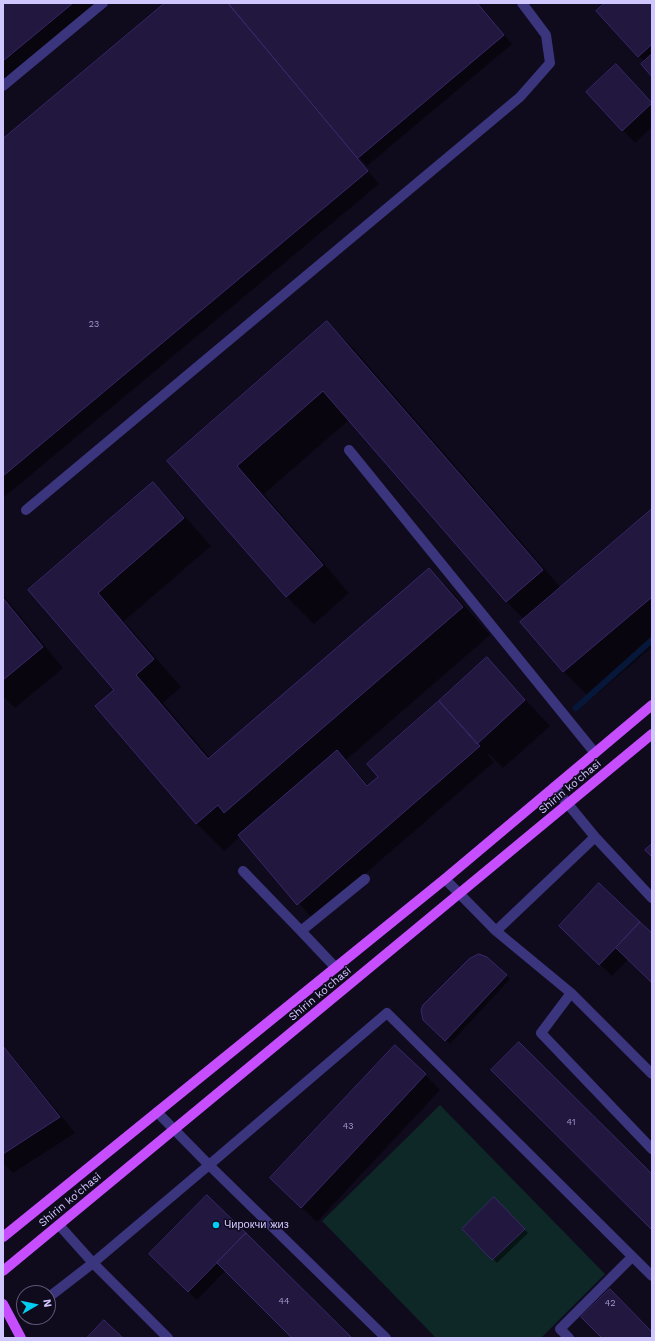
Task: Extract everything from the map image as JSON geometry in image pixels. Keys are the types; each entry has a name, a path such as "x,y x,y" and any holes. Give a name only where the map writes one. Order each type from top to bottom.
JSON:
{"main road":[{"name":"Shirin ko'chasi","path":"3,1237 445,879 652,705"},
{"name":"Shirin ko'chasi","path":"3,1271 652,734"},
{"path":"3,1304 21,1338"}],"lane":[{"path":"3,86 103,3"},
{"path":"26,510 520,97 550,63 546,35 522,3"},
{"path":"349,450 595,753"},
{"path":"554,787 595,837 652,898"},
{"path":"496,931 595,837"},
{"path":"243,871 335,967"},
{"path":"301,931 365,879"},
{"path":"445,879 496,931 571,993 652,1074"},
{"path":"571,993 541,1033 652,1148"},
{"path":"56,1292 209,1165 387,1013 652,1276"},
{"path":"157,1112 386,1338"},
{"path":"59,1225 92,1263 168,1338"},
{"path":"569,1338 560,1329 632,1257"}],"green space":[{"path":"440,1105 605,1274 541,1338 436,1338 322,1221"}],"building":[{"path":"3,3 73,3 3,61"},
{"path":"165,3 228,3 368,171 3,476 3,139"},
{"path":"228,3 477,3 504,35 358,158"},
{"path":"605,3 652,3 652,44 638,57 596,11"},
{"path":"652,54 652,77 641,64"},
{"path":"616,64 652,103 622,131 586,92"},
{"path":"327,321 543,570 506,602 323,391 237,466 323,565 286,597 167,461"},
{"path":"153,482 184,518 98,593 154,659 136,675 208,759 429,568 463,607 224,813 218,805 196,824 95,706 114,690 28,590"},
{"path":"652,509 652,597 563,672 520,622"},
{"path":"3,598 43,647 3,680"},
{"path":"487,657 525,700 477,744 439,701"},
{"path":"439,701 480,746 297,905 238,835 337,750 367,786 378,777 367,764"},
{"path":"652,844 652,857 645,850"},
{"path":"599,883 640,922 599,965 559,926"},
{"path":"640,922 652,933 652,983 616,948"},
{"path":"479,954 487,957 507,975 445,1041 423,1020 421,1010 423,1005 469,959"},
{"path":"519,1042 652,1174 652,1230 491,1070"},
{"path":"395,1045 426,1074 301,1208 270,1178"},
{"path":"3,1046 60,1117 3,1154"},
{"path":"207,1195 246,1233 188,1292 149,1254"},
{"path":"494,1197 525,1229 492,1260 462,1229"},
{"path":"246,1233 352,1338 292,1338 217,1263"},
{"path":"610,1289 652,1332 652,1338 602,1338 581,1317"},
{"path":"104,1320 123,1338 87,1338"}],"waterway":[{"path":"576,708 652,640"}],"place":[{"name":"Чирокчи жиз","path":"216,1225"}]}
